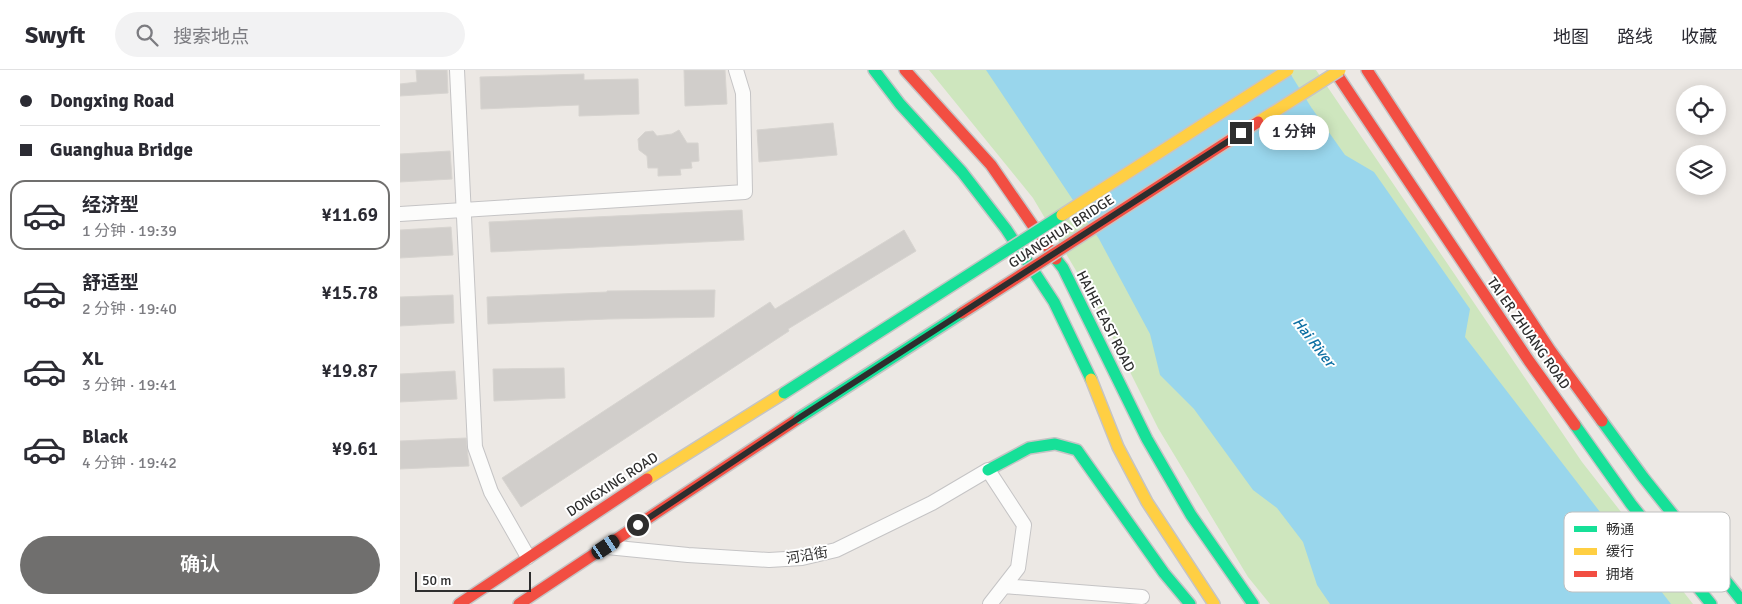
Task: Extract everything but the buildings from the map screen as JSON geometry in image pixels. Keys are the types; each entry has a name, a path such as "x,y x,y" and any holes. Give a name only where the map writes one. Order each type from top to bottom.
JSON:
{"main road":[{"path":"874,70 900,104 962,172 1006,229 1054,302 1090,376 1122,455 1147,502 1214,604"},
{"name":"HAIHE EAST ROAD","path":"905,70 991,165 1063,268 1147,439 1191,515 1253,604"},
{"name":"GUANGHUA BRIDGE","path":"784,393 1288,70"},
{"name":"TAI ER ZHUANG ROAD","path":"1334,70 1529,361 1637,512"},
{"name":"GUANGHUA BRIDGE","path":"606,547 799,418 1340,70"},
{"name":"TAI ER ZHUANG ROAD","path":"1367,70 1550,350 1671,512"},
{"name":"DONGXING ROAD","path":"459,604 528,556 688,452 784,393"},
{"path":"988,470 1029,448 1055,444 1077,450 1164,573 1190,604"},
{"path":"519,604 606,547"},
{"name":"TAI ER ZHUANG ROAD","path":"1730,586 1742,601"},
{"name":"TAI ER ZHUANG ROAD","path":"1701,592 1711,604"}],"street":[{"path":"457,70 475,447 491,492 528,556"},
{"path":"400,214 745,192 742,93 736,70"},
{"path":"988,470 1024,525 1018,568 990,604"},
{"name":"河沿街","path":"606,547 770,560 802,558 836,550 932,503 988,470"},
{"path":"1004,586 1142,597"}],"green space":[{"path":"929,70 1316,70 1582,462 1621,512 1564,512 1564,592 1684,592 1693,604 1270,604 1248,577 1158,428 1097,306 1033,198"}],"water":[{"name":"Hai River","path":"986,70 1288,70 1311,107 1345,155 1374,172 1470,309 1465,337 1600,512 1564,512 1564,592 1662,592 1671,604 1330,604 1317,585 1303,542 1277,508 1253,490 1194,409 1160,375 1150,334 1099,239"}],"traffic: fast":[{"path":"874,70 900,104 962,172 1006,229 1054,302 1091,379"},
{"path":"784,393 1062,215"},
{"path":"1056,259 1063,268 1147,439 1191,515 1253,604"},
{"path":"799,418 962,313"},
{"path":"1602,421 1671,512"},
{"path":"1575,425 1637,512"},
{"path":"988,470 1029,448 1055,444 1077,450 1164,573 1190,604"},
{"path":"1730,586 1742,601"},
{"path":"1701,592 1711,604"}],"traffic: slow":[{"path":"1062,215 1288,70"},
{"path":"1258,122 1340,70"},
{"path":"1091,379 1118,447 1147,502 1214,604"},
{"path":"647,479 784,393"}],"traffic: jam":[{"path":"905,70 991,165 1056,259"},
{"path":"1334,70 1529,361 1575,425"},
{"path":"1367,70 1550,350 1602,421"},
{"path":"962,313 1258,122"},
{"path":"519,604 799,418"},
{"path":"459,604 647,479"}],"route":[{"path":"638,525 799,418 1241,133"}]}
